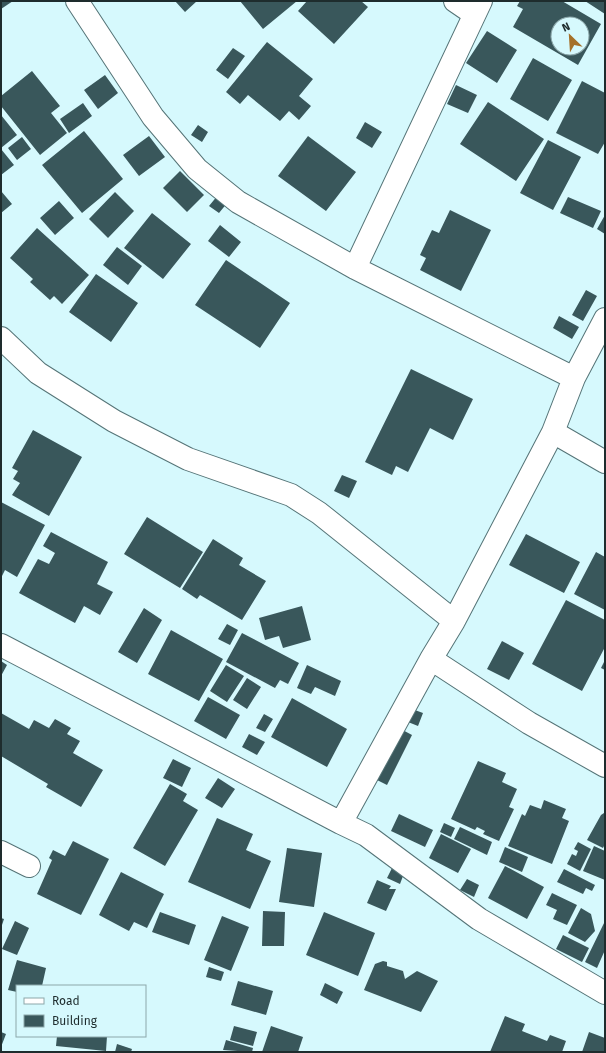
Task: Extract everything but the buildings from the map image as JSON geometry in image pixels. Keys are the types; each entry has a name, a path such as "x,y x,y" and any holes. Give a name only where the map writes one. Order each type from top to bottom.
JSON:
{"street":[{"path":"77,1 153,117 197,169 238,202 355,268 574,378"},
{"path":"355,268 478,8 455,1"},
{"path":"341,823 431,659 454,621 553,432 574,378 605,319"},
{"path":"1,338 38,373 114,421 188,459 291,495 319,513 454,621"},
{"path":"553,432 605,462"},
{"path":"1,645 366,835 479,919 605,992"},
{"path":"431,659 529,723 605,766"},
{"path":"1,852 29,866"}]}
